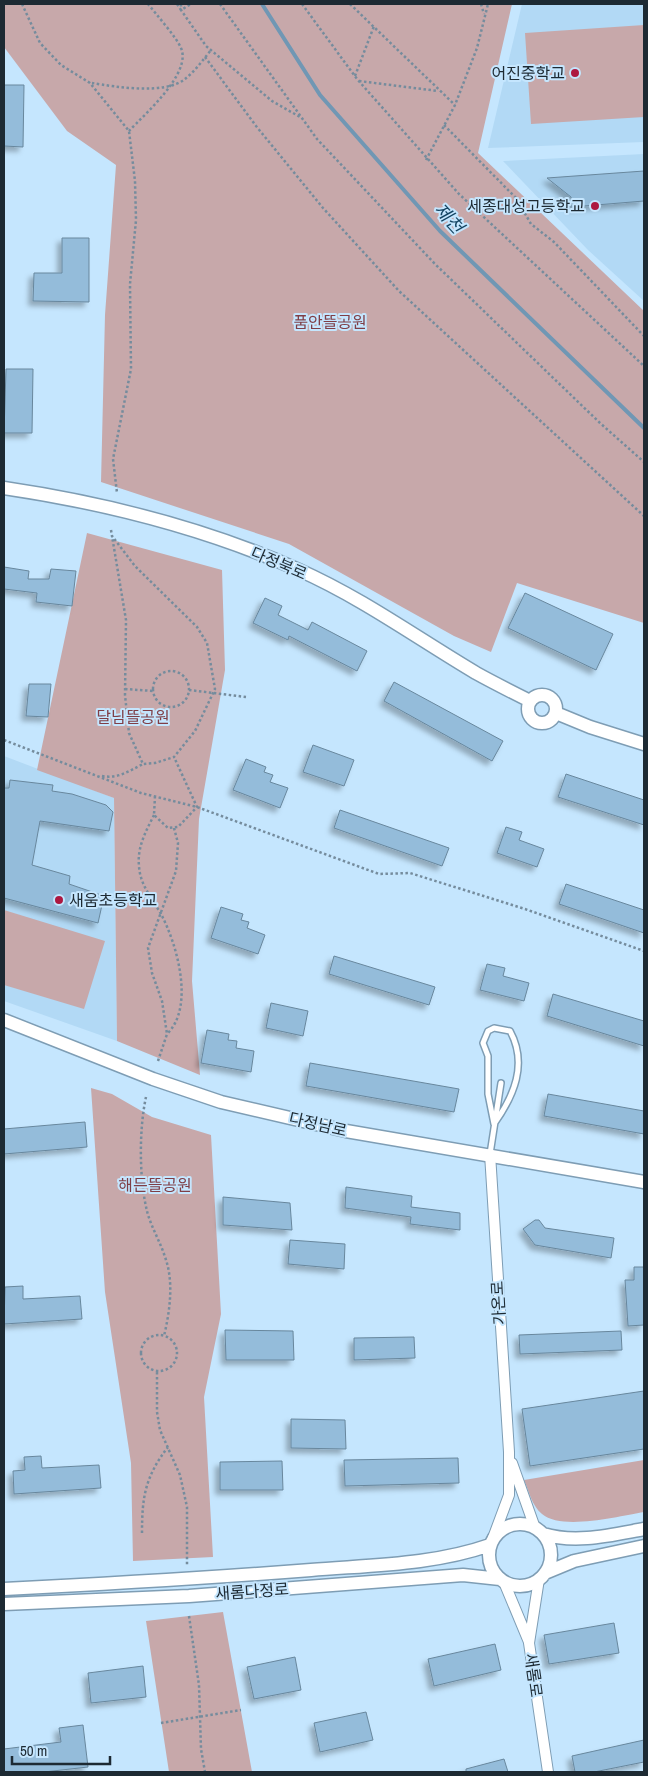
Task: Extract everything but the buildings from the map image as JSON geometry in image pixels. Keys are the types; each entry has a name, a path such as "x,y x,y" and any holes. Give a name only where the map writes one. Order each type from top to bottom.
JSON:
{"street":[{"name":"다정북로","path":"4,488 68,498 133,512 221,539 300,570 383,613 476,673 530,701"},
{"path":"546,695 556,704 556,713 550,721 536,722 532,720 528,711 530,701 537,696 546,695"},
{"path":"556,713 590,727 644,744"},
{"name":"다정남로","path":"4,1020 153,1079 221,1102 346,1131 428,1146 490,1154 644,1182"},
{"name":"가온로","path":"490,1154 509,1452"},
{"path":"509,1452 524,1501 550,1550 549,1566 542,1576"},
{"path":"509,1452 508,1495 491,1542 489,1562 502,1580 529,1643"},
{"path":"491,1542 499,1531 516,1524 558,1538 583,1538 644,1529"},
{"name":"새롬다정로","path":"4,1589 186,1580 425,1561 466,1554 491,1542"},
{"path":"502,1580 522,1586 574,1561 644,1546"},
{"name":"새롬다정로","path":"4,1604 189,1596 463,1575 502,1580"},
{"name":"새롬로","path":"542,1576 529,1643 548,1772"}],"lane":[{"path":"500,1028 510,1031 519,1052 511,1099 494,1124 488,1094 488,1056 483,1043 488,1031 500,1028"},
{"path":"490,1154 501,1084"}],"path":[{"path":"22,4 40,43 61,65 90,83 129,131 135,182 136,220 130,284 132,369 113,459 116,493"},
{"path":"129,131 171,86 179,74 182,49 148,4"},
{"path":"179,4 181,10 206,46 272,100 301,118"},
{"path":"181,10 191,4"},
{"path":"220,4 317,140 435,264 600,423 644,462"},
{"path":"302,4 355,76 426,160 459,194 644,366"},
{"path":"350,4 439,92 455,105"},
{"path":"481,4 485,15"},
{"path":"426,160 455,105 477,48 488,4"},
{"path":"355,76 374,26"},
{"path":"90,83 138,88 171,86 184,80 211,50"},
{"path":"206,57 256,126 323,208 399,290 644,516"},
{"path":"359,80 439,92"},
{"path":"444,125 516,198 531,224 554,242 644,336"},
{"path":"110,530 126,620 125,689 129,733 143,764"},
{"path":"96,775 112,778 143,764 155,763 174,757 195,730 216,689 207,643 197,627 135,566 112,536"},
{"path":"174,670 184,676 189,690 183,703 172,707 160,704 153,691 157,676 174,670"},
{"path":"125,689 153,691"},
{"path":"189,690 246,697"},
{"path":"4,740 141,793 197,807 379,874 410,873 525,909 644,951"},
{"path":"174,757 197,807"},
{"path":"155,796 154,815 142,841 138,867 146,891 161,914 173,948 181,981 179,1014 174,1027 168,1034 158,1062"},
{"path":"154,815 168,828 174,828 178,827 197,807"},
{"path":"168,1034 162,1001 152,973 148,948 176,870 178,843 174,828"},
{"path":"146,1097 143,1111 142,1145 147,1210 166,1259 171,1310 164,1336"},
{"path":"152,1336 164,1336 174,1342 177,1354 173,1365 158,1372 151,1370 142,1362 140,1350 142,1344 152,1336"},
{"path":"158,1372 157,1412 160,1430 180,1475 187,1507 187,1570"},
{"path":"142,1533 142,1506 146,1482 168,1447"},
{"path":"190,1616 201,1716 201,1749 205,1772"},
{"path":"161,1723 241,1710"}],"shaded area":[{"name":"어진중학교","path":"522,4 644,4 644,142 488,148"},
{"name":"세종대성고등학교","path":"644,154 644,301 588,250 503,161"},
{"name":"새움초등학교","path":"4,756 114,798 117,1041 4,1001"}],"green space":[{"name":"품안뜰공원","path":"4,4 512,4 478,153 644,311 644,623 517,583 491,652 454,636 289,544 101,482 105,315 116,165 67,131 4,47"},
{"path":"644,25 644,117 531,124 525,33"},
{"name":"달님뜰공원","path":"87,533 222,570 225,670 199,819 192,981 200,1075 117,1041 114,798 37,770"},
{"path":"4,910 105,941 84,1009 4,985"},
{"name":"해든뜰공원","path":"91,1088 112,1094 152,1117 211,1135 221,1314 204,1397 213,1557 133,1561 131,1463 105,1292"},
{"path":"644,1460 644,1512 606,1519 576,1522 551,1519 542,1514 536,1507 524,1480"},
{"path":"223,1612 252,1772 169,1772 146,1621"}],"waterway":[{"name":"제천","path":"262,4 320,95 440,231 644,428"}],"place":[{"name":"어진중학교","path":"575,73"},
{"name":"세종대성고등학교","path":"595,206"},
{"name":"새움초등학교","path":"59,900"}]}
